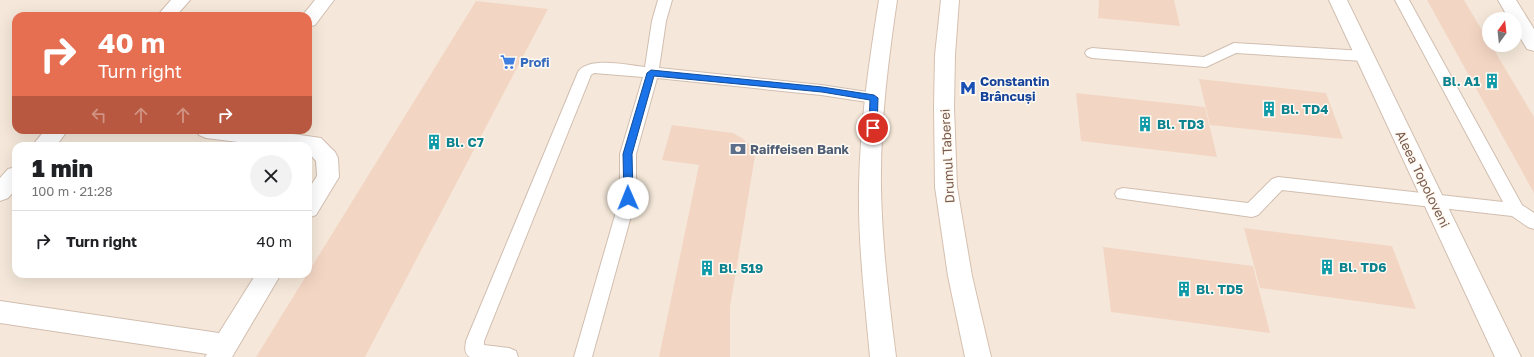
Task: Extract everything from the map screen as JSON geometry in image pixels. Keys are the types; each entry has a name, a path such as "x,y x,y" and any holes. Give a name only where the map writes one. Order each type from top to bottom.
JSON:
{"street":[{"path":"170,12 181,0"},
{"path":"312,16 325,0"},
{"path":"883,357 875,291 870,187 874,98 888,0"},
{"name":"Drumul Taberei","path":"950,0 945,55 944,107 946,188 960,276 978,357"},
{"name":"Aleea Topoloveni","path":"1338,0 1508,357"},
{"path":"1507,0 1534,45"},
{"path":"47,142 54,134"},
{"path":"238,134 298,142"},
{"path":"312,144 327,158 328,176 312,202"},
{"path":"0,192 12,179"},
{"path":"0,312 222,351 266,278"}],"lane":[{"path":"583,357 628,198 628,154 651,73 659,21 665,0"},
{"path":"1402,0 1516,210"},
{"path":"1092,53 1206,62 1234,48 1364,56"},
{"path":"508,357 480,353 474,349 474,341 585,72 589,69 597,67 822,90 874,98"},
{"path":"1123,194 1252,210 1278,183 1516,210 1534,222"}],"shaded area":[{"path":"0,0 1534,0 1534,357 0,357"}],"building":[{"path":"1099,0 1174,0 1180,26 1098,18"},
{"name":"Bl. A1","path":"1427,0 1464,0 1482,30 1482,52 1495,52 1534,117 1534,193"},
{"name":"Bl. C7","path":"476,1 548,9 365,357 256,357 305,278 312,278 312,266"},
{"name":"Bl. TD4","path":"1199,79 1326,93 1343,139 1210,125"},
{"name":"Bl. TD3","path":"1076,93 1205,107 1217,157 1081,141"},
{"name":"Bl. 519","path":"672,125 733,133 750,145 755,156 730,307 730,357 659,357 699,165 662,160"},
{"name":"Bl. TD6","path":"1244,228 1392,246 1416,309 1260,288"},
{"name":"Bl. TD5","path":"1103,247 1253,266 1270,333 1111,312"}],"place":[{"name":"Profi","path":"508,62"},
{"name":"Bl. A1","path":"1492,81"},
{"name":"Constantin Brâncuși","path":"968,88"},
{"name":"Bl. TD4","path":"1269,109"},
{"name":"Bl. TD3","path":"1145,124"},
{"name":"Bl. C7","path":"434,142"},
{"name":"Raiffeisen Bank","path":"738,149"},
{"name":"Bl. TD6","path":"1327,267"},
{"name":"Bl. 519","path":"707,268"},
{"name":"Bl. TD5","path":"1184,289"}],"route":[{"path":"628,198 628,154 651,73 822,90 874,98 873,128"}]}
